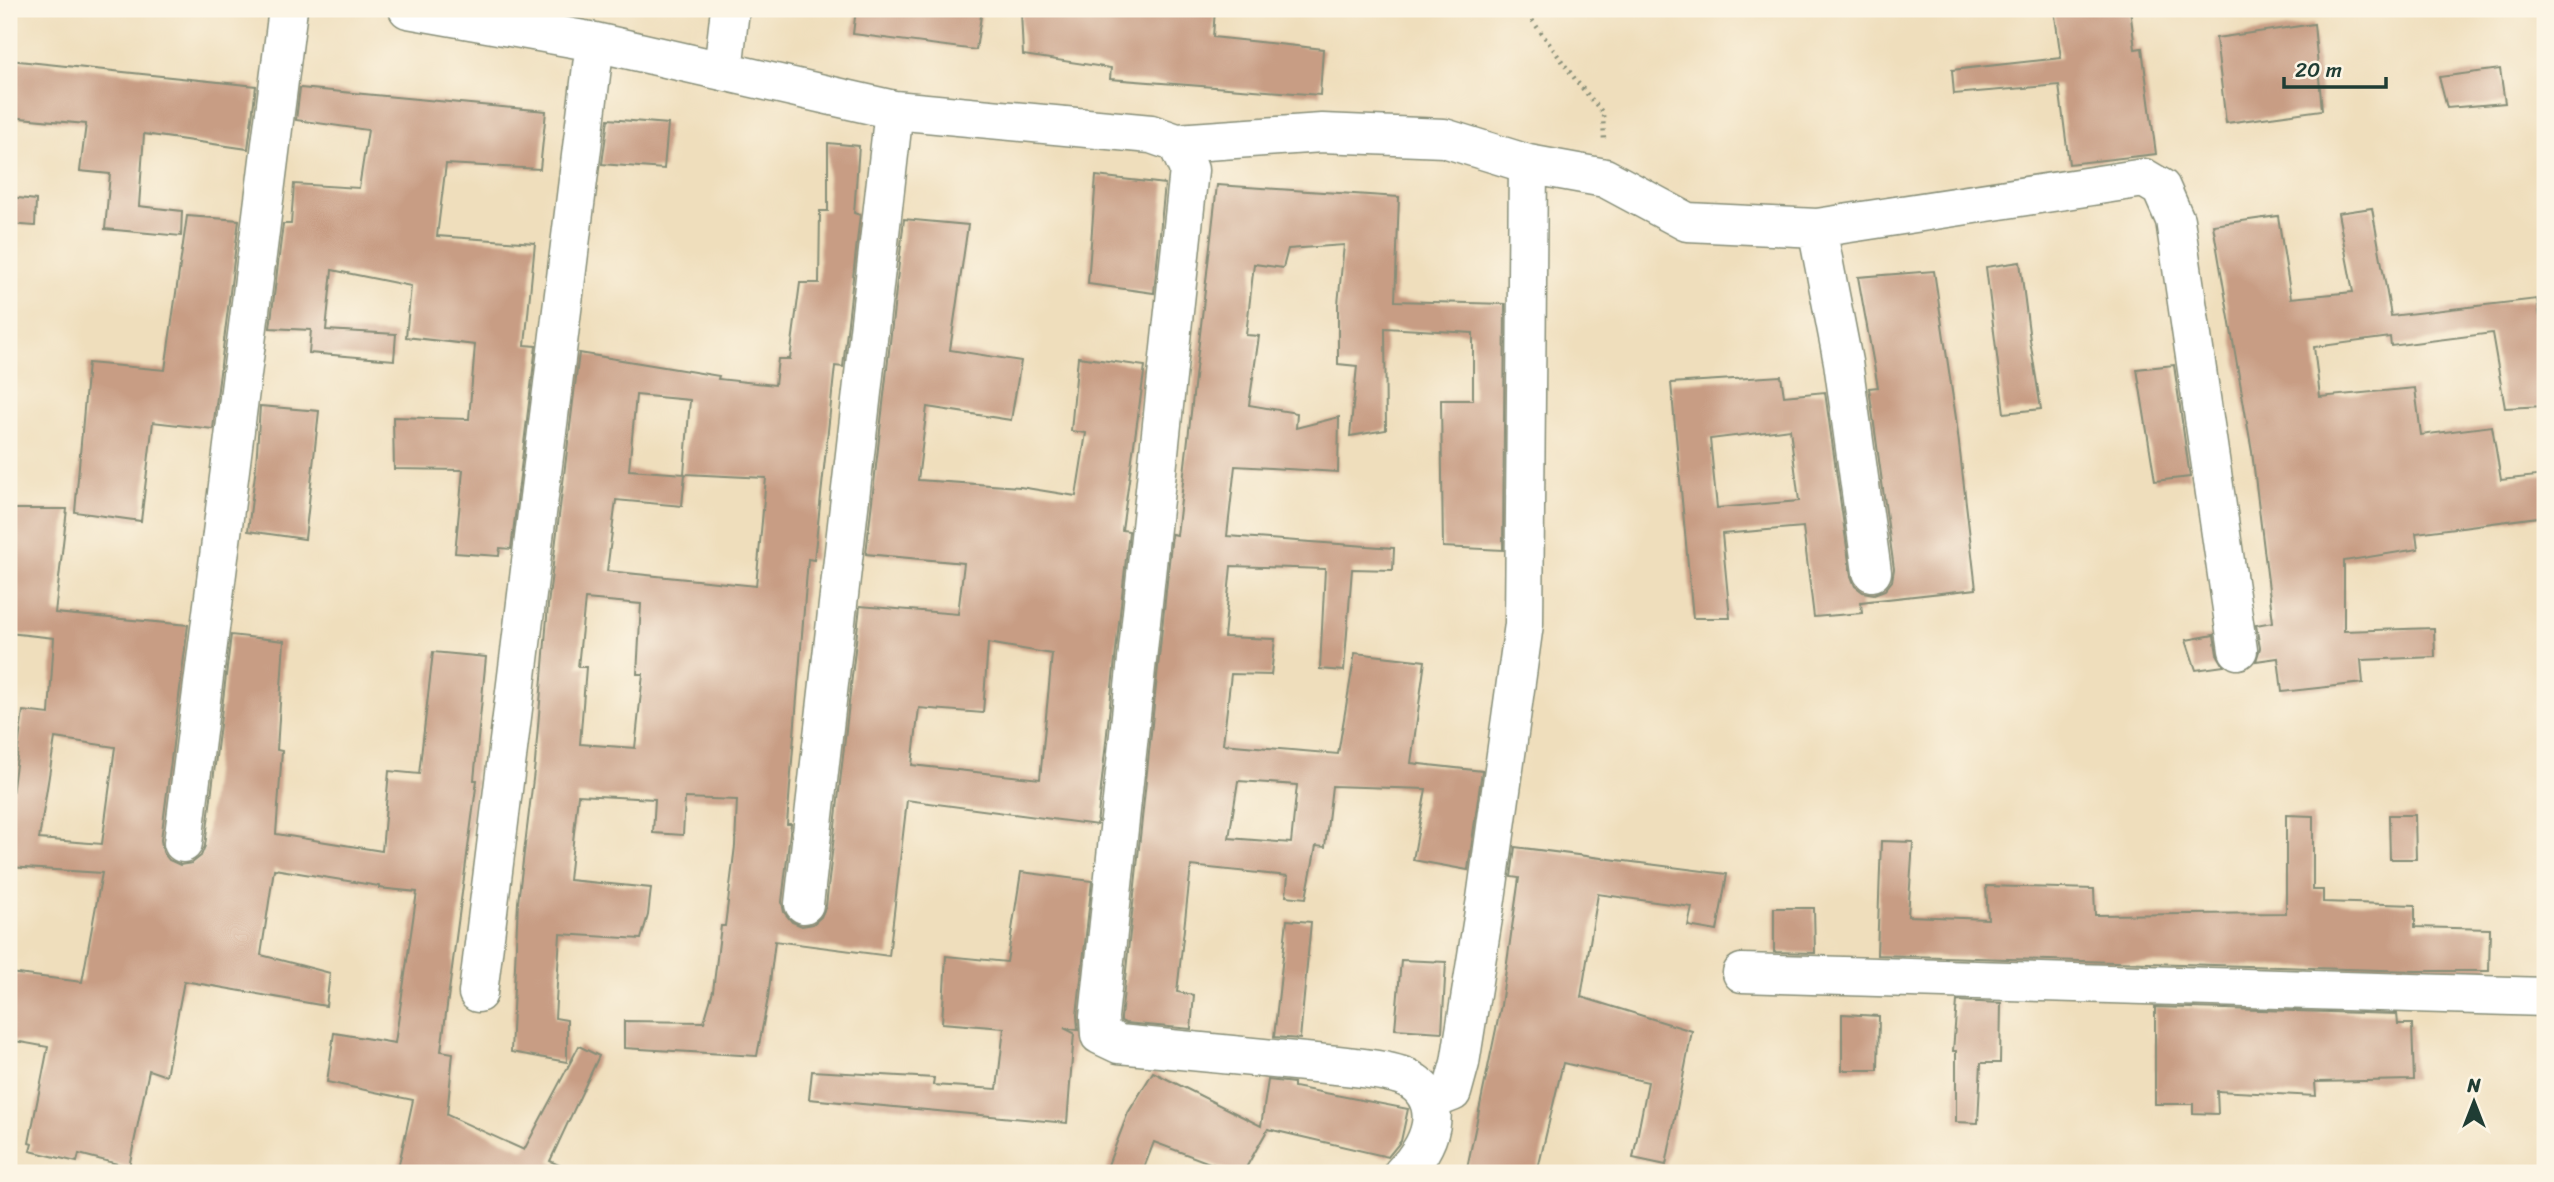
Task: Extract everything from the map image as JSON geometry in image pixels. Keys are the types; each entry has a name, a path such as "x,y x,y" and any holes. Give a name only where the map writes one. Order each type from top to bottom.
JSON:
{"street":[{"path":"183,843 288,9"},
{"path":"408,9 595,42 894,110 1151,134 1177,143 1322,133 1444,138 1528,164 1605,178 1687,222 1817,228 2144,178 2161,188 2175,220 2238,650"},
{"path":"723,71 730,9"},
{"path":"478,993 595,42"},
{"path":"804,904 894,110"},
{"path":"1177,143 1189,170 1100,1003 1100,1035 1119,1044 1371,1070 1407,1077 1420,1088 1429,1101 1432,1115 1430,1137 1417,1160 1403,1173"},
{"path":"1429,1101 1452,1092 1460,1063 1524,624 1528,164"},
{"path":"1817,228 1843,362 1872,572"},
{"path":"1742,973 2545,997"}],"path":[{"path":"1524,9 1603,113 1605,178"}],"building":[{"path":"856,9 982,9 976,50 853,34"},
{"path":"1100,9 1215,9 1213,37 1323,49 1320,95 1110,79 1111,68 1023,55 1021,10 1100,15"},
{"path":"2054,9 2130,9 2135,49 2142,48 2156,154 2069,164 2059,85 1954,94 1952,70 2061,58"},
{"path":"2314,24 2322,110 2226,123 2216,38"},
{"path":"9,60 256,86 248,149 144,134 139,206 182,211 181,236 105,229 110,174 80,171 86,124 9,117"},
{"path":"2500,69 2505,103 2447,108 2439,77"},
{"path":"300,88 546,111 540,169 446,164 437,236 535,243 525,345 536,346 511,549 500,548 499,556 455,553 463,470 394,469 393,417 469,419 475,345 406,337 411,286 332,270 326,330 396,334 394,360 309,353 311,330 270,328 283,224 291,224 294,184 359,188 368,130 296,120"},
{"path":"608,119 668,124 664,169 602,164"},
{"path":"828,143 859,146 854,213 860,215 843,367 835,366 814,560 808,559 787,824 791,824 782,902 784,912 792,922 802,926 813,924 821,917 826,906 860,606 958,614 964,563 866,554 904,219 968,225 950,350 1021,361 1011,420 927,407 918,480 1020,487 1076,496 1086,433 1071,431 1078,357 1145,366 1122,530 1129,531 1097,825 907,800 889,956 775,941 757,1056 624,1048 624,1021 704,1022 713,991 721,926 725,926 735,846 737,800 685,798 683,835 653,833 655,799 578,795 569,880 651,888 648,915 641,939 560,934 555,1018 567,1020 567,1062 511,1052 518,902 535,763 548,605 579,353 719,376 718,379 775,385 778,359 790,359 800,283 819,283 820,211 828,211","holes":["636,395 690,400 684,474 629,470","685,474 766,478 756,586 607,571 616,500 682,506","585,599 641,604 637,674 643,674 635,748 580,744 586,667 578,667","988,643 1052,654 1040,779 912,765 919,708 983,713"]},
{"path":"1096,176 1165,184 1154,293 1088,284"},
{"path":"1217,185 1399,197 1395,301 1505,304 1503,550 1443,547 1441,400 1473,400 1473,333 1385,328 1386,430 1350,436 1357,366 1338,364 1338,304 1344,245 1288,249 1283,268 1254,264 1246,335 1259,336 1249,405 1297,413 1296,428 1339,417 1338,472 1235,466 1227,536 1394,548 1393,570 1352,569 1344,671 1320,669 1325,569 1231,566 1224,637 1275,639 1271,675 1231,674 1223,744 1338,754 1355,653 1425,661 1411,763 1482,771 1468,870 1413,860 1426,789 1332,786 1325,847 1316,846 1306,898 1286,896 1288,876 1191,866 1177,992 1194,995 1191,1029 1121,1021 1172,534 1177,535","holes":["1238,781 1297,785 1291,843 1229,838"]},
{"path":"9,197 36,200 35,226 9,224"},
{"path":"2372,208 2391,316 2537,299 2545,348 2545,406 2505,408 2492,333 2391,346 2390,337 2314,347 2320,397 2415,388 2421,435 2492,426 2501,480 2545,475 2545,516 2416,533 2418,549 2344,561 2344,631 2434,628 2435,657 2361,660 2363,683 2282,692 2278,658 2256,661 2260,648 2256,625 2273,622 2252,452 2213,225 2278,216 2291,298 2353,292 2338,213"},
{"path":"187,216 239,220 213,429 153,422 141,521 75,512 88,363 165,370"},
{"path":"2020,262 2041,409 2004,413 1986,267"},
{"path":"1934,271 1956,418 1976,589 1861,602 1862,613 1814,617 1803,527 1722,534 1730,618 1693,618 1671,383 1781,376 1784,396 1825,392 1851,576 1855,586 1863,592 1874,594 1885,590 1892,581 1894,569 1869,388 1878,387 1858,277","holes":["1790,429 1799,501 1717,508 1710,439"]},
{"path":"2174,365 2190,477 2155,481 2137,369"},
{"path":"260,406 319,411 305,539 248,531"},
{"path":"9,509 67,509 55,613 188,625 161,840 163,852 169,860 180,865 192,863 201,856 205,846 231,635 284,641 277,750 282,751 276,834 382,851 389,771 419,774 433,652 486,657 474,780 477,780 441,1051 453,1053 447,1115 524,1150 579,1046 599,1056 550,1161 576,1173 397,1173 413,1100 327,1082 334,1033 395,1043 417,892 274,869 261,955 330,973 326,1006 184,981 166,1076 149,1070 129,1167 79,1154 77,1162 30,1151 32,1144 29,1143 48,1047 9,1040 9,973 82,982 102,873 9,867 9,802 23,711 49,714 54,638 9,633","holes":["55,738 115,747 102,844 39,839"]},
{"path":"2214,635 2217,654 2224,666 2196,670 2186,640"},
{"path":"2286,815 2313,816 2313,890 2323,890 2323,902 2415,905 2415,927 2490,929 2489,971 1877,955 1881,841 1913,842 1908,916 1988,919 1986,886 2094,889 2095,915 2286,913"},
{"path":"2389,815 2415,815 2416,859 2390,859"},
{"path":"1515,847 1727,874 1717,931 1688,926 1692,907 1598,894 1581,997 1692,1031 1666,1165 1633,1158 1648,1082 1563,1063 1537,1173 1466,1173 1501,1005 1519,878 1511,877"},
{"path":"1021,872 1092,881 1077,1015 1078,1030 1064,1028 1074,1033 1067,1123 809,1099 812,1071 934,1078 933,1085 997,1089 1004,1028 942,1023 946,956 1007,962"},
{"path":"1774,908 1814,908 1815,953 1774,952"},
{"path":"1287,920 1311,922 1300,1039 1274,1037"},
{"path":"1401,960 1446,962 1442,1032 1395,1029"},
{"path":"1957,1001 2001,1003 2000,1063 1981,1063 1978,1123 1956,1122 1956,1051 1953,1051"},
{"path":"2155,1007 2397,1014 2398,1024 2412,1024 2414,1080 2315,1082 2316,1096 2217,1091 2218,1114 2193,1113 2193,1104 2155,1104"},
{"path":"1842,1014 1879,1016 1878,1070 1842,1070"},
{"path":"1153,1072 1261,1126 1268,1080 1294,1083 1294,1087 1408,1109 1401,1141 1388,1157 1268,1129 1243,1173 1236,1173 1154,1142 1142,1173 1105,1173 1128,1113"}]}
